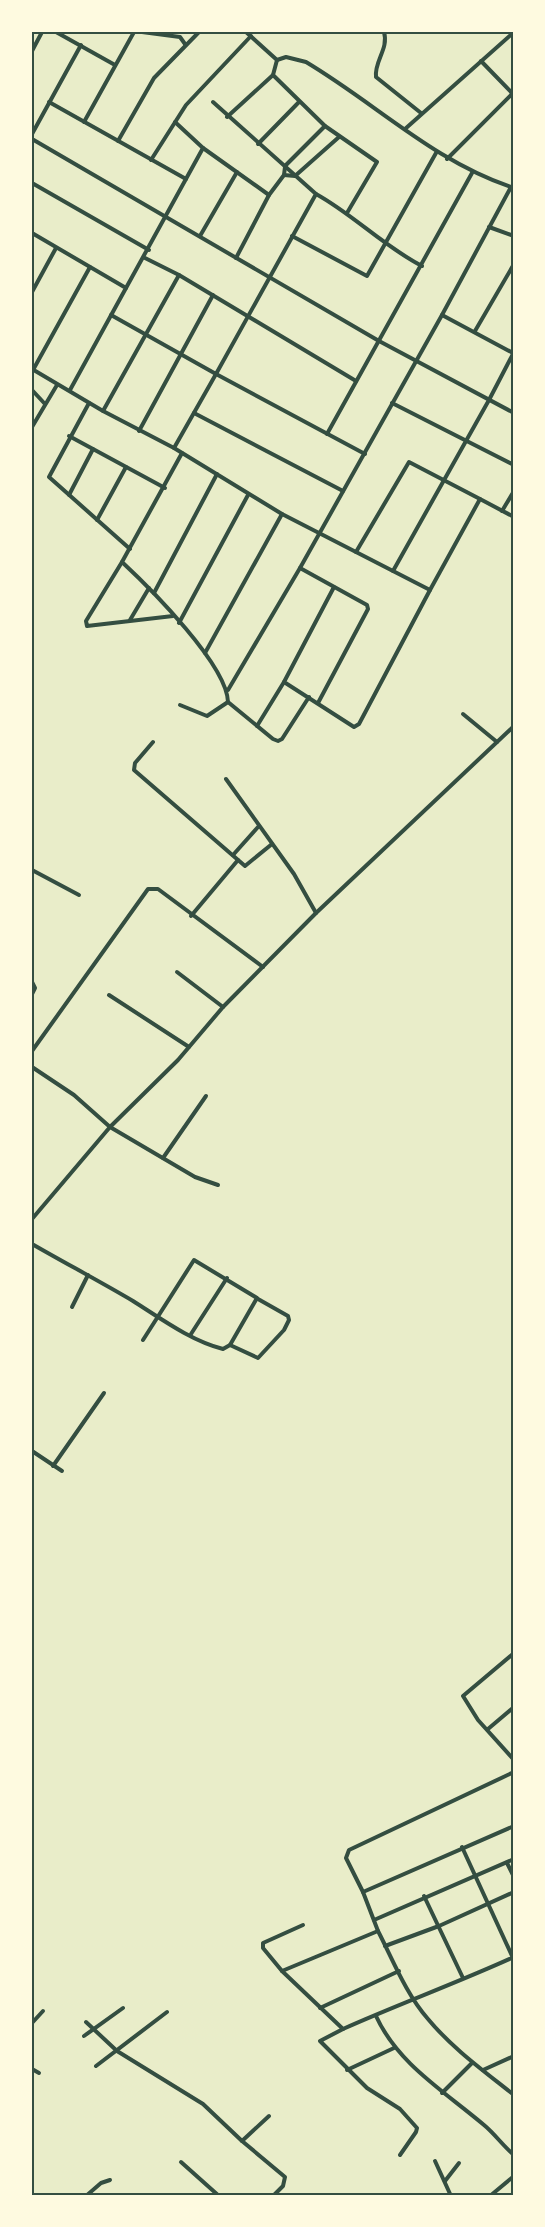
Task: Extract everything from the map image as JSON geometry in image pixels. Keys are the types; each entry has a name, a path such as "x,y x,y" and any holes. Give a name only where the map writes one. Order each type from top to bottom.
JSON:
{"street":[{"path":"32,51 42,32"},
{"path":"56,32 115,65"},
{"path":"84,122 135,32"},
{"path":"142,32 180,37 185,45"},
{"path":"118,141 154,78 199,32"},
{"path":"246,32 277,60"},
{"path":"384,32 386,44 376,69 376,77 421,113"},
{"path":"405,129 513,32"},
{"path":"152,160 175,122 200,88 251,36"},
{"path":"32,134 81,45"},
{"path":"228,702 228,690 365,454 512,188 472,173 436,153 405,129 306,62 286,57 277,60"},
{"path":"227,117 273,75 277,60"},
{"path":"447,159 513,92 481,61"},
{"path":"273,75 325,126 377,162 347,213"},
{"path":"49,102 186,179"},
{"path":"213,102 227,117 316,194 347,213 384,244 422,266"},
{"path":"258,144 299,102"},
{"path":"175,122 203,148 269,195"},
{"path":"236,258 269,195 284,175 285,166 325,126"},
{"path":"284,175 295,176 339,137"},
{"path":"32,140 379,340 513,413"},
{"path":"70,390 145,258 203,148"},
{"path":"292,236 363,276 370,273 436,153"},
{"path":"200,237 237,172"},
{"path":"327,434 472,173"},
{"path":"32,183 149,250"},
{"path":"174,448 316,194"},
{"path":"489,227 513,236"},
{"path":"32,233 126,288"},
{"path":"32,291 56,248"},
{"path":"145,258 179,274 356,381"},
{"path":"474,331 513,264"},
{"path":"90,267 32,369 103,411 174,448 282,514 430,590"},
{"path":"103,411 179,274"},
{"path":"139,431 213,295"},
{"path":"111,315 365,454"},
{"path":"393,571 489,400 513,352 442,315"},
{"path":"32,427 57,385"},
{"path":"32,390 45,404"},
{"path":"89,403 69,436 49,477 130,549"},
{"path":"392,403 513,465"},
{"path":"194,413 343,491"},
{"path":"69,436 165,488"},
{"path":"69,495 93,449"},
{"path":"173,616 90,627 86,625 165,488 182,453"},
{"path":"356,552 409,462 513,517"},
{"path":"97,520 126,467"},
{"path":"154,593 217,474"},
{"path":"502,511 513,491"},
{"path":"179,623 248,495"},
{"path":"284,681 357,727 480,499"},
{"path":"205,653 282,514"},
{"path":"122,562 154,593 205,653 228,690"},
{"path":"300,568 366,604 367,612 318,703"},
{"path":"257,726 284,681 334,587"},
{"path":"130,621 149,588"},
{"path":"228,702 278,741 282,739 309,698"},
{"path":"180,705 207,716 228,702"},
{"path":"463,714 497,742"},
{"path":"32,1219 110,1127 189,1047 223,1007 316,913 513,726"},
{"path":"153,742 135,762 134,770 238,860 247,866 272,844"},
{"path":"226,779 258,827 294,874 316,913"},
{"path":"233,855 258,827"},
{"path":"191,916 238,860"},
{"path":"32,870 79,895"},
{"path":"32,1051 148,889 158,889 263,968"},
{"path":"177,972 223,1007"},
{"path":"32,982 35,988 32,994"},
{"path":"109,995 189,1047"},
{"path":"32,1067 74,1095 110,1127 195,1177 218,1185"},
{"path":"163,1158 206,1096"},
{"path":"32,1244 216,1348 223,1349 230,1345 258,1299"},
{"path":"143,1340 156,1315 194,1260 288,1316 289,1320 284,1330 258,1358 230,1345"},
{"path":"72,1307 88,1275"},
{"path":"191,1334 226,1278"},
{"path":"53,1466 104,1393"},
{"path":"32,1451 62,1471"},
{"path":"513,1653 463,1696 478,1720 513,1760"},
{"path":"488,1729 513,1707"},
{"path":"513,1772 349,1850 346,1858 363,1892 378,1931 414,2000 427,2019 472,2062 513,2095"},
{"path":"363,1892 513,1826"},
{"path":"400,2155 416,2132 414,2124 400,2109 367,2088 320,2041 513,1958 462,1847"},
{"path":"374,1920 424,1896 513,1859"},
{"path":"507,1863 513,1877"},
{"path":"386,1946 439,1926 513,1892"},
{"path":"424,1896 463,1978"},
{"path":"303,1924 263,1943 263,1948 282,1971 343,2030"},
{"path":"282,1971 378,1931"},
{"path":"320,2008 399,1971"},
{"path":"84,2036 123,2008"},
{"path":"32,2023 43,2011"},
{"path":"96,2066 167,2012"},
{"path":"376,2016 394,2048 442,2093 485,2125 513,2155"},
{"path":"86,2022 117,2051 203,2104 285,2177 283,2186 273,2196"},
{"path":"347,2070 394,2048"},
{"path":"483,2070 513,2056"},
{"path":"442,2093 472,2062"},
{"path":"32,2069 39,2073"},
{"path":"242,2141 269,2116"},
{"path":"435,2161 451,2196"},
{"path":"181,2162 219,2196"},
{"path":"445,2181 459,2163"},
{"path":"490,2196 513,2176"},
{"path":"86,2196 100,2184 110,2181"}]}
